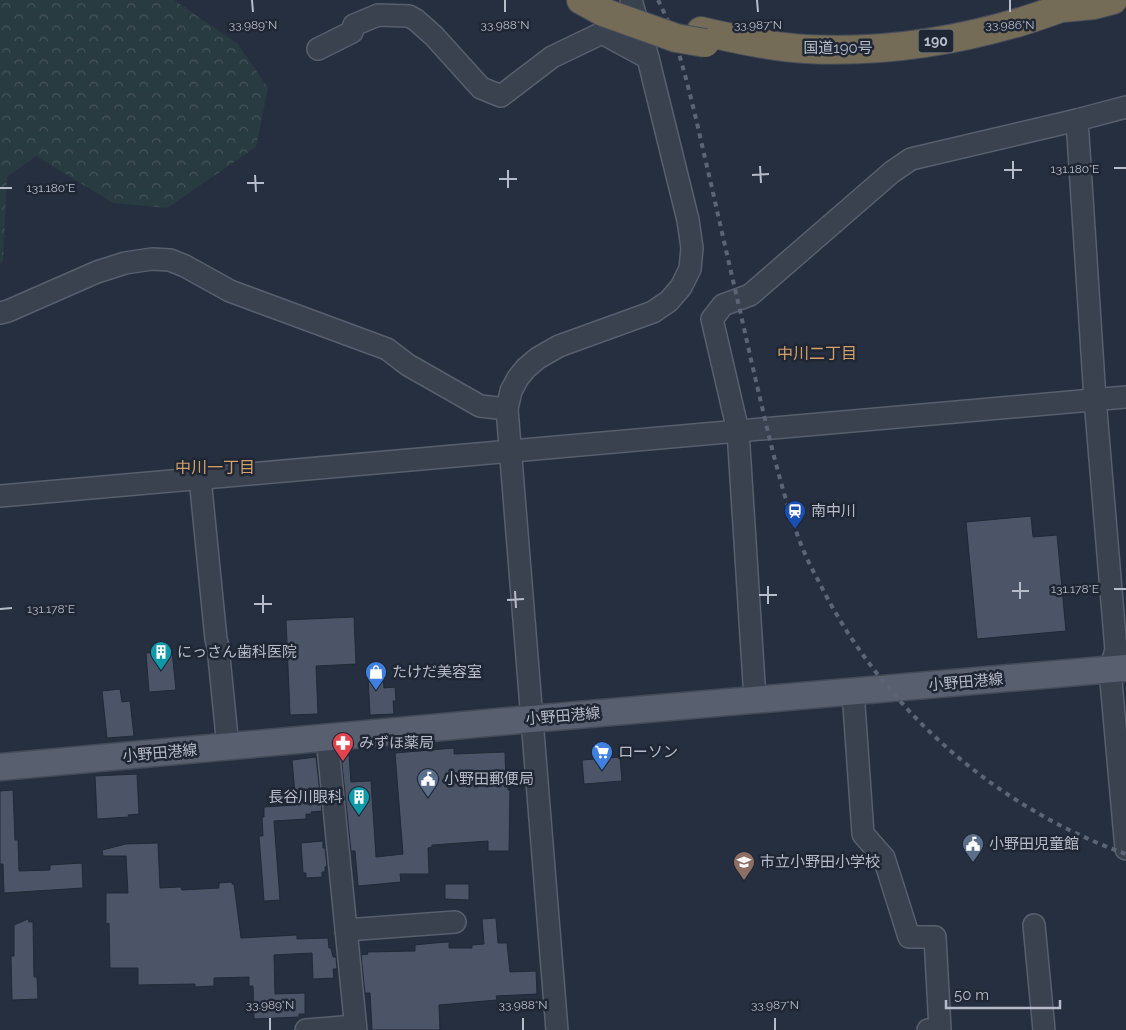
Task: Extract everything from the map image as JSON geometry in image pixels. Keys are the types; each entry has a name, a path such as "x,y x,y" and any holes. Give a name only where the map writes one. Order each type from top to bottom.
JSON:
{"highway":[{"name":"国道190号","path":"617,2 703,37 805,49 861,50 960,38 1068,3 1094,5 1113,0"}],"main road":[{"name":"小野田港線","path":"0,767 531,718 1118,669"}],"street":[{"path":"557,1030 507,409 511,391 518,378 538,358 559,346 653,312 668,301 681,287 690,269 692,248 688,220 648,58 617,2"},
{"path":"318,49 352,32 354,25 378,15 409,16 434,36 482,88 501,96 552,57 602,33 648,58"},
{"path":"755,699 738,430 712,319 723,305 750,295 892,172 910,160 1126,107"},
{"path":"1077,120 1095,400 1118,669 1126,850"},
{"path":"0,313 97,272 125,263 152,259 170,260 185,266 230,291 387,349 408,365 480,406 507,409"},
{"path":"0,496 1126,397"},
{"path":"200,478 228,746"},
{"path":"853,691 863,834 884,858 909,937 935,937 940,1029 928,1030"},
{"path":"306,1030 356,1028 327,737"},
{"path":"346,930 455,922"},
{"path":"1034,925 1044,1030"}],"green space":[{"path":"0,0 174,0 238,44 268,88 256,147 167,208 113,203 36,156 7,177 3,261 0,263"}],"building":[{"path":"1031,516 1033,537 1057,535 1066,631 977,639 966,522"},
{"path":"354,617 356,664 316,666 318,714 290,715 286,620"},
{"name":"にっさん歯科医院","path":"172,651 176,690 149,692 146,653"},
{"name":"たけだ美容室","path":"383,675 384,688 395,687 396,701 393,701 394,714 370,715 368,676"},
{"path":"120,689 122,702 130,701 134,736 107,738 102,691"},
{"path":"454,748 454,754 505,752 506,783 508,783 508,790 510,790 509,851 488,851 488,841 432,845 432,847 428,848 429,874 400,874 401,882 358,886 355,851 351,851 341,755 349,755 351,782 371,781 376,857 403,854 395,753"},
{"path":"316,757 322,811 306,814 306,819 274,821 280,900 264,901 259,836 263,836 262,817 264,817 264,807 296,805 292,760"},
{"name":"ローソン","path":"620,757 622,781 584,784 582,760"},
{"path":"137,774 139,814 128,815 129,817 97,819 95,776"},
{"path":"13,790 15,840 18,840 19,871 50,870 50,865 82,863 83,888 4,893 3,864 0,864 0,791"},
{"path":"323,841 327,866 325,867 325,872 322,872 322,877 306,878 306,873 303,873 301,843"},
{"path":"158,843 160,888 181,887 182,890 219,888 219,883 232,882 234,884 241,938 297,935 297,939 328,938 329,948 331,948 333,957 336,957 337,969 333,969 334,978 313,979 312,953 274,955 275,994 305,993 305,1014 299,1014 299,1017 254,1019 253,986 249,986 249,977 214,978 214,986 195,987 195,984 138,985 138,968 110,968 109,923 106,924 106,893 128,893 126,856 103,856 102,850 126,844"},
{"path":"445,884 469,884 469,900 445,899"},
{"path":"496,918 498,943 507,943 510,972 536,971 537,994 496,996 497,1000 439,1005 440,1030 372,1030 370,993 365,993 361,955 368,954 367,952 415,951 415,945 449,942 449,948 472,948 472,945 484,944 482,919"},
{"path":"28,919 29,922 33,922 34,977 37,977 38,999 12,1000 11,956 14,956 14,925"}],"railway":[{"path":"658,0 680,56 690,94 783,488 800,541 818,580 844,626 874,669 908,710 946,747 987,780 1031,809 1077,834 1126,854"}],"place":[{"name":"南中川","path":"795,530"},
{"name":"にっさん歯科医院","path":"161,671"},
{"name":"たけだ美容室","path":"376,691"},
{"name":"みずほ薬局","path":"343,762"},
{"name":"ローソン","path":"602,771"},
{"name":"小野田郵便局","path":"428,798"},
{"name":"長谷川眼科","path":"359,816"},
{"name":"小野田児童館","path":"973,863"},
{"name":"市立小野田小学校","path":"744,881"}],"district":[{"name":"中川二丁目","path":"817,353"},
{"name":"中川一丁目","path":"215,467"}]}
